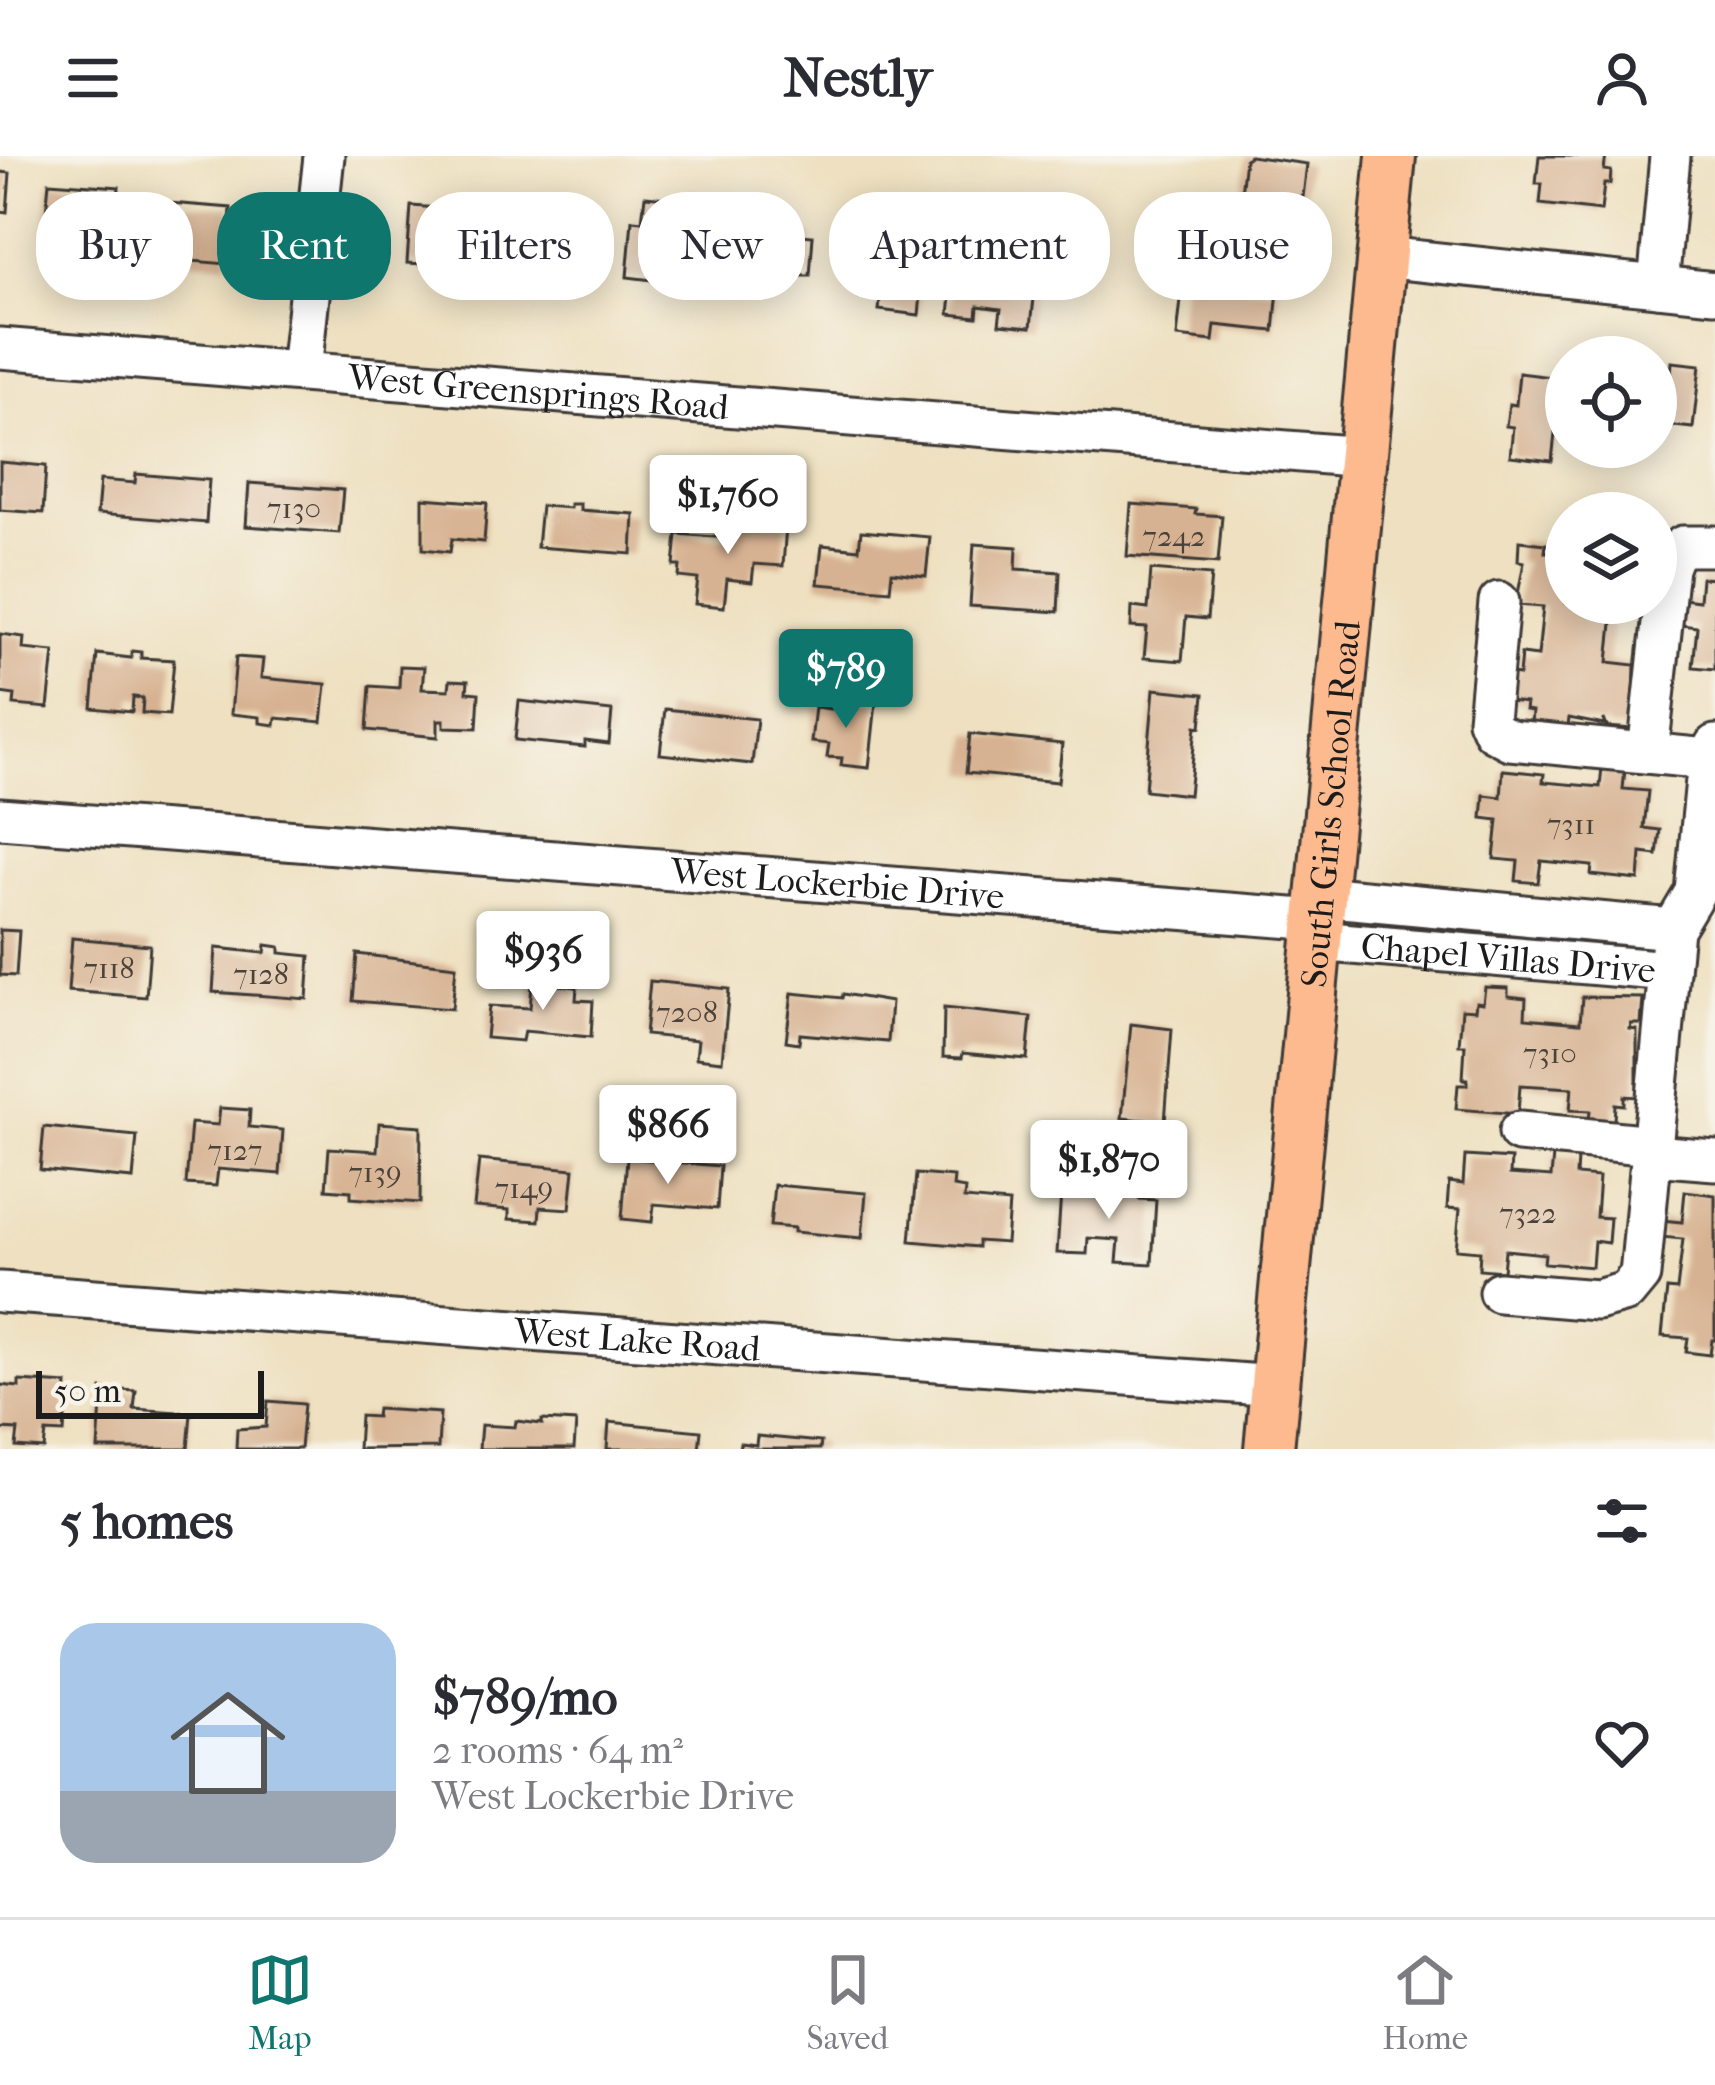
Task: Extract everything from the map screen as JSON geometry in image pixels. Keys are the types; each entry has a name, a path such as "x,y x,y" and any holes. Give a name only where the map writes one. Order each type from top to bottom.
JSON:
{"main road":[{"name":"South Girls School Road","path":"1269,1449 1391,156"}],"street":[{"path":"302,371 324,156"},
{"path":"1658,286 1670,156"},
{"path":"1382,257 1715,292"},
{"name":"West Greensprings Road","path":"0,348 1363,457"},
{"path":"1648,753 1668,568 1683,546 1715,546"},
{"path":"1499,602 1488,720 1493,731 1510,740 1648,753 1712,752 1695,892 1673,929 1669,971"},
{"name":"West Lockerbie Drive","path":"0,818 1319,919"},
{"path":"1319,919 1673,929"},
{"name":"Chapel Villas Drive","path":"1319,919 1669,971 1640,1275 1626,1292 1597,1300 1499,1292"},
{"path":"1519,1132 1715,1160"},
{"name":"West Lake Road","path":"0,1292 1276,1386"}],"building":[{"path":"1539,156 1606,156 1604,170 1611,171 1610,184 1604,184 1601,211 1540,204"},
{"path":"1245,159 1307,164 1304,192 1241,192"},
{"path":"0,172 10,173 7,212 0,211"},
{"path":"49,182 119,187 119,192 48,192"},
{"path":"193,205 217,207 217,263 193,261"},
{"path":"411,206 415,206 415,263 407,263"},
{"path":"632,220 638,221 638,278 627,277"},
{"path":"805,235 813,236 810,276 805,276"},
{"path":"880,300 920,300 919,315 879,310"},
{"path":"951,300 1034,300 1031,327 999,324 1001,309 978,306 977,317 949,314"},
{"path":"1181,300 1277,300 1274,331 1215,325 1213,341 1177,337"},
{"path":"1677,363 1700,365 1693,428 1677,426"},
{"path":"1519,373 1545,376 1545,460 1510,456 1513,427 1506,426 1509,404 1516,405"},
{"path":"0,462 46,466 43,513 0,510"},
{"path":"136,474 209,480 206,523 97,514 100,480 135,483"},
{"path":"249,483 343,490 339,533 246,526"},
{"path":"423,498 487,503 484,542 452,539 450,552 423,549"},
{"path":"570,504 580,504 580,510 634,514 632,554 537,547 541,506 570,508"},
{"path":"1131,504 1222,516 1218,563 1127,556"},
{"path":"729,520 786,525 783,566 754,564 752,582 727,579 724,607 695,604 698,579 679,577 680,566 674,566 677,534 727,538"},
{"path":"861,531 930,537 926,576 892,572 890,590 818,584 822,545 859,549"},
{"path":"1519,541 1545,544 1545,624 1612,624 1608,662 1635,665 1633,729 1607,727 1604,719 1604,725 1569,718 1568,726 1531,724 1532,711 1525,710 1526,703 1508,701 1511,674 1519,675 1521,654 1538,656 1543,607 1516,605 1524,562 1518,561"},
{"path":"974,544 1017,547 1016,569 1060,572 1058,612 970,606"},
{"path":"1151,570 1211,575 1207,619 1186,617 1182,661 1144,658 1147,628 1131,627 1132,607 1148,609"},
{"path":"1701,578 1715,579 1715,669 1693,667 1697,627 1681,625 1683,599 1699,601"},
{"path":"0,634 24,637 23,649 54,652 48,708 14,705 15,695 0,693"},
{"path":"132,651 141,652 141,658 174,660 169,715 142,713 143,698 133,697 132,712 92,708 97,654 131,658"},
{"path":"236,657 263,659 261,678 326,684 322,722 276,718 275,725 260,723 260,717 231,714"},
{"path":"400,666 424,667 422,689 449,690 450,680 468,681 467,692 479,693 477,728 444,727 444,720 438,720 438,737 367,730 370,686 399,688"},
{"path":"1154,689 1204,694 1189,795 1145,790"},
{"path":"832,698 876,703 869,768 841,765 842,758 827,757 829,744 811,742 815,707 831,709"},
{"path":"519,701 612,711 609,744 585,741 585,747 515,740"},
{"path":"665,709 757,719 752,764 660,754"},
{"path":"970,734 1062,744 1058,782 966,773"},
{"path":"1602,767 1625,769 1623,789 1648,791 1644,828 1660,830 1657,855 1641,853 1639,880 1591,875 1592,866 1541,861 1538,883 1516,881 1518,861 1494,859 1498,820 1482,818 1484,795 1501,797 1503,770 1544,774 1543,782 1600,787"},
{"path":"0,930 19,931 16,976 0,975"},
{"path":"72,938 150,945 146,997 68,991"},
{"path":"266,945 280,947 280,953 310,956 307,999 213,992 216,948 265,953"},
{"path":"357,954 456,966 452,1009 353,1001"},
{"path":"533,974 558,976 557,985 577,987 576,1000 593,1001 591,1037 524,1031 522,1041 486,1038 489,1006 530,1008"},
{"path":"650,981 729,989 722,1061 696,1058 698,1040 645,1035"},
{"path":"1485,987 1508,988 1508,996 1526,998 1525,1018 1580,1023 1582,997 1643,998 1641,1024 1631,1024 1630,1029 1637,1030 1637,1097 1624,1096 1624,1105 1615,1104 1614,1121 1589,1120 1590,1111 1570,1110 1572,1088 1520,1085 1518,1114 1456,1109 1458,1085 1467,1085 1463,1079 1465,1045 1459,1045 1462,1009 1475,1010 1476,1002 1483,1003"},
{"path":"792,993 842,998 843,994 891,1002 888,1042 800,1034 799,1043 786,1041"},
{"path":"944,1008 1031,1017 1027,1059 963,1053 962,1058 943,1057"},
{"path":"1131,1024 1172,1029 1165,1122 1122,1118"},
{"path":"220,1108 250,1110 249,1127 283,1130 280,1174 218,1169 216,1186 186,1184 191,1123 218,1125"},
{"path":"379,1123 421,1126 420,1203 351,1198 351,1191 326,1189 329,1148 377,1151"},
{"path":"44,1127 137,1136 133,1179 40,1170"},
{"path":"1465,1156 1511,1159 1510,1174 1551,1177 1553,1156 1577,1158 1576,1175 1599,1177 1596,1217 1610,1218 1608,1243 1594,1241 1592,1267 1544,1263 1545,1254 1505,1250 1503,1271 1479,1269 1480,1251 1456,1249 1460,1209 1447,1208 1449,1182 1463,1184"},
{"path":"627,1158 720,1166 717,1209 654,1204 652,1222 622,1219"},
{"path":"479,1160 574,1169 570,1209 540,1207 539,1221 509,1219 509,1210 474,1207"},
{"path":"916,1174 954,1177 953,1187 965,1189 964,1199 1009,1203 1006,1243 978,1241 978,1247 910,1241"},
{"path":"1109,1179 1140,1181 1139,1199 1156,1200 1152,1264 1117,1262 1119,1240 1088,1238 1087,1254 1057,1253 1061,1192 1108,1195"},
{"path":"774,1185 866,1193 862,1238 770,1226"},
{"path":"1685,1191 1715,1195 1715,1340 1710,1355 1686,1352 1688,1338 1662,1336 1667,1289 1677,1290 1683,1239 1660,1237 1661,1220 1682,1222"},
{"path":"19,1381 67,1384 64,1433 46,1432 44,1449 16,1447 18,1430 0,1429 0,1385 19,1387"},
{"path":"102,1389 136,1391 134,1409 191,1413 188,1449 98,1449"},
{"path":"268,1401 304,1404 300,1449 236,1449 237,1429 266,1427"},
{"path":"377,1409 440,1413 438,1448 358,1449 360,1416 376,1417"},
{"path":"542,1420 576,1422 574,1449 479,1449 481,1425 515,1427 516,1421 542,1424"},
{"path":"609,1422 701,1431 699,1449 607,1449"},
{"path":"757,1436 821,1442 820,1449 739,1449 740,1443 756,1445"}]}
